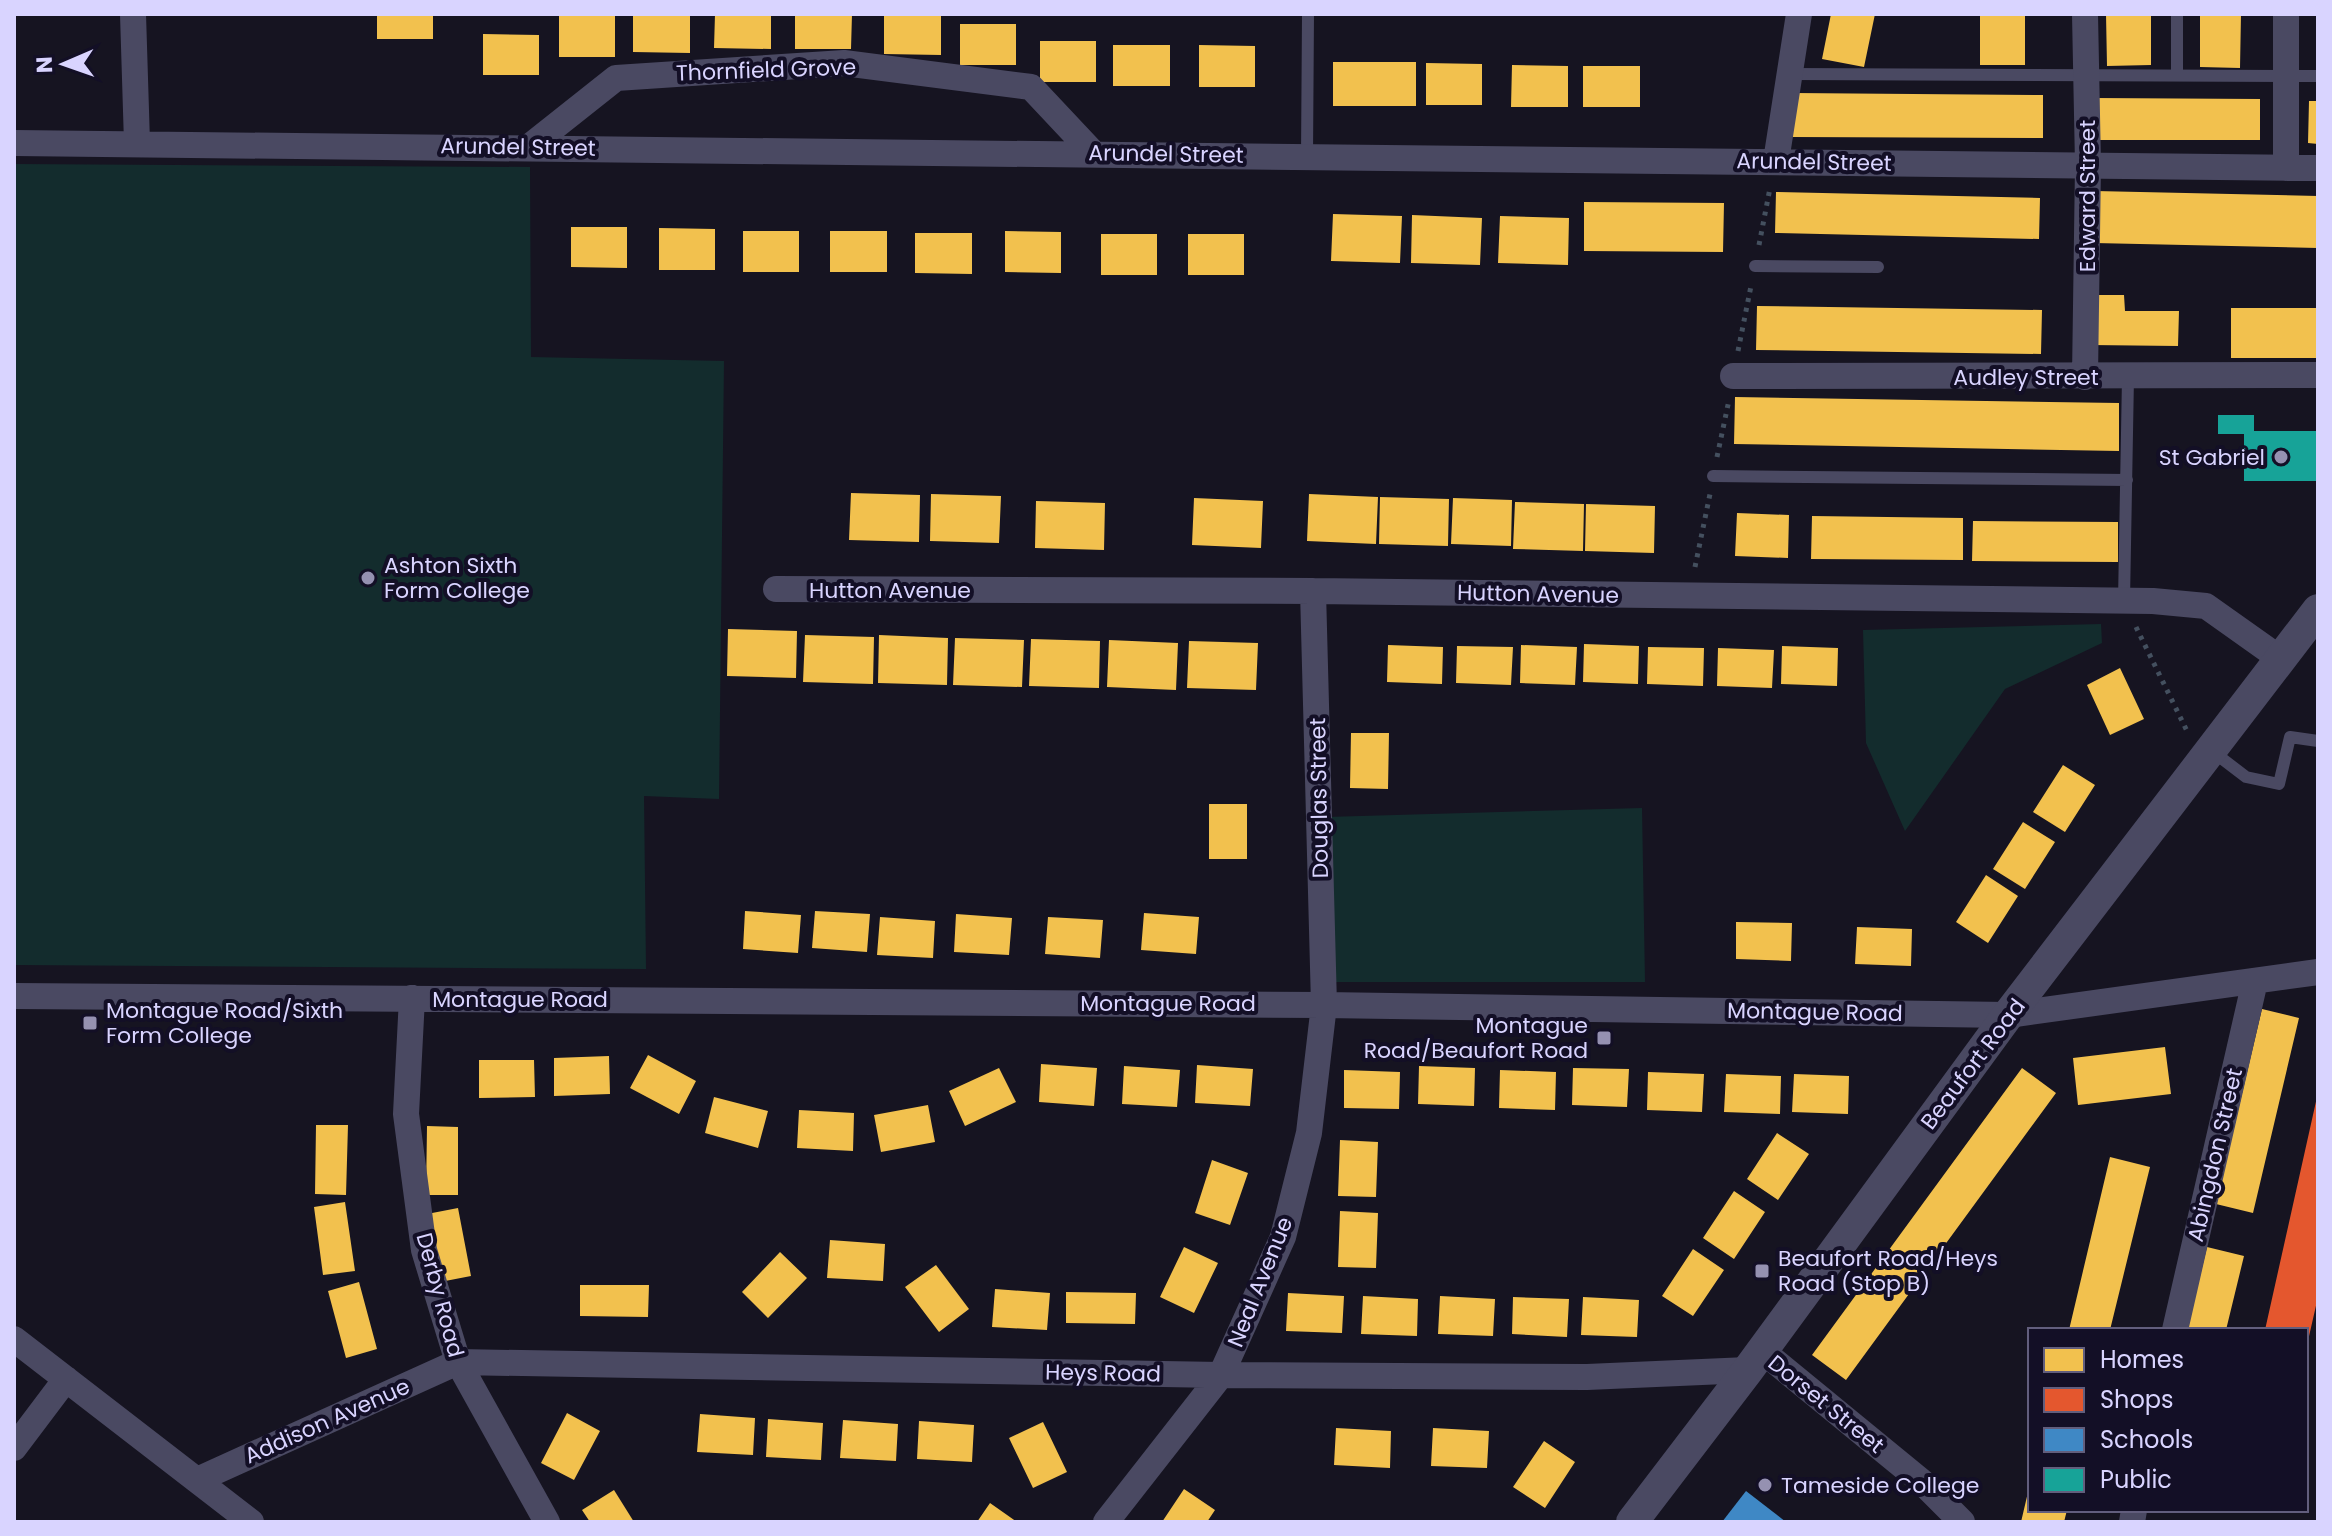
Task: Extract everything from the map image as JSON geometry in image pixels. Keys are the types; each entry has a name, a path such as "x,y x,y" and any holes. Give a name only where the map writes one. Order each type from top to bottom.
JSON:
{"street":[{"path":"133,14 137,143"},
{"path":"1776,161 1799,14"},
{"name":"Edward Street","path":"2085,14 2088,165 2085,377"},
{"path":"2286,14 2286,168"},
{"name":"Thornfield Grove","path":"529,147 616,78 844,63 1031,87 1093,153"},
{"name":"Arundel Street","path":"14,143 2318,168"},
{"name":"Audley Street","path":"1733,376 2318,375"},
{"name":"Hutton Avenue","path":"776,589 1313,591 2124,601 2206,606 2282,660"},
{"name":"Douglas Street","path":"1313,591 1324,1005"},
{"name":"Beaufort Road","path":"1632,1522 2008,1015 2318,610"},
{"name":"Montague Road","path":"14,996 1324,1005 2008,1015 2318,972"},
{"name":"Abingdon Street","path":"2175,1328 2255,981"},
{"name":"Derby Road","path":"412,998 406,1114 424,1250 458,1362 547,1522"},
{"name":"Neal Avenue","path":"1106,1522 1221,1375 1283,1237 1309,1133 1324,1005"},
{"path":"14,1339 251,1522"},
{"name":"Heys Road","path":"458,1362 1221,1375 1587,1377 1754,1360"},
{"name":"Dorset Street","path":"1754,1360 1921,1481 1962,1522"},
{"name":"Addison Avenue","path":"197,1480 458,1362"},
{"path":"14,1448 66,1379"}],"lane":[{"path":"1307,156 1308,14"},
{"path":"2177,14 2177,74"},
{"path":"1790,74 2318,76"},
{"path":"1755,266 1878,267"},
{"path":"2124,601 2128,377"},
{"path":"1713,476 2127,480"},
{"path":"2207,757 2246,777 2279,784 2290,737 2318,741"}],"path":[{"path":"2124,601 2207,757"}],"green space":[{"name":"Ashton Sixth Form College","path":"14,164 530,167 531,357 724,361 719,799 644,796 646,969 14,965"},
{"path":"2101,624 2102,643 2005,689 1905,831 1866,743 1863,630"},
{"path":"1642,808 1645,982 1330,982 1326,817"}],"building: Homes":[{"path":"377,14 433,14 433,39 377,39"},
{"path":"633,14 690,14 690,53 633,52"},
{"path":"715,14 771,14 771,49 714,48"},
{"path":"795,14 852,14 851,49 795,49"},
{"path":"884,14 941,14 941,55 884,54"},
{"path":"1831,14 1875,14 1864,67 1822,59"},
{"path":"1980,14 2025,14 2025,65 1980,65"},
{"path":"2106,14 2151,14 2151,65 2107,66"},
{"path":"2200,14 2241,14 2240,68 2200,67"},
{"path":"559,16 615,16 615,57 559,57"},
{"path":"960,24 1016,24 1016,65 960,65"},
{"path":"483,34 539,35 539,75 483,75"},
{"path":"1040,41 1096,41 1096,82 1040,82"},
{"path":"1113,45 1170,45 1170,86 1113,86"},
{"path":"1199,45 1255,46 1255,87 1199,87"},
{"path":"1333,62 1416,62 1416,106 1333,106"},
{"path":"1426,63 1482,64 1482,105 1426,105"},
{"path":"1512,65 1568,66 1568,107 1511,107"},
{"path":"1583,66 1640,66 1640,107 1583,107"},
{"path":"1793,93 2043,95 2043,138 1793,137"},
{"path":"2094,98 2260,99 2260,140 2095,140"},
{"path":"2309,101 2318,101 2318,144 2308,143"},
{"path":"2095,191 2318,196 2318,248 2094,243"},
{"path":"1776,192 2040,198 2039,239 1775,233"},
{"path":"1584,202 1724,203 1723,252 1584,251"},
{"path":"1333,214 1402,216 1400,263 1331,261"},
{"path":"1412,215 1482,218 1480,265 1411,263"},
{"path":"1500,216 1569,218 1568,265 1498,263"},
{"path":"571,227 627,227 627,268 571,267"},
{"path":"659,228 715,229 715,270 659,270"},
{"path":"743,231 799,231 799,272 743,272"},
{"path":"830,231 887,231 887,272 830,272"},
{"path":"1005,231 1061,232 1061,273 1005,272"},
{"path":"915,233 972,233 972,274 915,273"},
{"path":"1101,234 1157,234 1157,275 1101,275"},
{"path":"1188,234 1244,234 1244,275 1188,275"},
{"path":"2091,295 2124,295 2125,311 2179,311 2178,346 2090,345"},
{"path":"1757,306 2042,310 2041,354 1756,350"},
{"path":"2231,308 2318,308 2318,358 2231,358"},
{"path":"1735,397 2119,403 2119,451 1734,444"},
{"path":"851,493 920,495 919,542 849,540"},
{"path":"931,494 1001,496 999,543 930,541"},
{"path":"1309,494 1378,497 1376,544 1307,541"},
{"path":"1380,497 1449,499 1448,546 1379,544"},
{"path":"1194,498 1263,501 1261,548 1192,545"},
{"path":"1453,498 1512,500 1511,546 1451,544"},
{"path":"1036,501 1105,503 1104,550 1035,548"},
{"path":"1515,502 1584,504 1583,551 1513,549"},
{"path":"1586,504 1655,506 1654,553 1585,551"},
{"path":"1737,513 1789,515 1788,558 1735,556"},
{"path":"1812,516 1963,518 1963,560 1811,559"},
{"path":"1973,521 2118,522 2118,562 1972,561"},
{"path":"728,629 797,631 796,678 727,676"},
{"path":"805,635 874,637 873,684 803,682"},
{"path":"879,635 948,638 947,685 878,683"},
{"path":"955,638 1024,640 1022,687 953,685"},
{"path":"1031,639 1100,641 1099,688 1029,686"},
{"path":"1109,640 1178,643 1176,690 1107,687"},
{"path":"1189,641 1258,643 1256,690 1187,688"},
{"path":"1584,644 1639,646 1638,684 1583,682"},
{"path":"1388,645 1443,647 1442,684 1387,682"},
{"path":"1521,645 1577,647 1575,685 1520,683"},
{"path":"1457,646 1513,647 1511,685 1456,683"},
{"path":"1782,646 1838,648 1837,686 1781,684"},
{"path":"1648,647 1704,648 1703,686 1647,684"},
{"path":"1718,648 1774,650 1772,688 1717,686"},
{"path":"2120,668 2144,719 2110,735 2087,685"},
{"path":"1351,733 1389,733 1388,789 1350,788"},
{"path":"2063,765 2095,785 2065,832 2033,812"},
{"path":"1209,804 1247,804 1247,859 1209,859"},
{"path":"2023,822 2055,842 2025,889 1993,869"},
{"path":"1986,875 2018,896 1988,943 1956,922"},
{"path":"745,911 801,915 798,953 743,949"},
{"path":"815,911 870,914 867,952 812,948"},
{"path":"1144,913 1199,917 1196,954 1141,950"},
{"path":"956,914 1012,918 1009,955 954,952"},
{"path":"880,917 935,921 933,958 877,955"},
{"path":"1048,917 1103,920 1100,958 1045,954"},
{"path":"1736,922 1792,923 1791,961 1736,959"},
{"path":"1857,927 1912,929 1911,966 1855,964"},
{"path":"2262,1009 2299,1018 2253,1213 2216,1204"},
{"path":"2165,1047 2171,1094 2078,1105 2073,1058"},
{"path":"648,1055 696,1081 679,1114 630,1088"},
{"path":"609,1056 610,1094 554,1096 554,1058"},
{"path":"479,1060 534,1060 535,1097 479,1098"},
{"path":"1041,1064 1097,1068 1094,1106 1039,1102"},
{"path":"1197,1065 1253,1069 1250,1106 1195,1103"},
{"path":"1124,1066 1180,1070 1177,1107 1122,1104"},
{"path":"1419,1066 1475,1068 1474,1106 1418,1104"},
{"path":"999,1068 1016,1102 965,1126 949,1091"},
{"path":"1573,1068 1629,1069 1627,1107 1572,1105"},
{"path":"2022,1068 2056,1093 1846,1380 1812,1355"},
{"path":"1344,1070 1400,1072 1399,1109 1344,1108"},
{"path":"1500,1070 1556,1072 1555,1110 1499,1108"},
{"path":"1648,1072 1704,1074 1702,1112 1647,1110"},
{"path":"1726,1074 1781,1076 1780,1114 1724,1112"},
{"path":"1794,1074 1849,1076 1848,1114 1792,1112"},
{"path":"714,1097 768,1111 758,1148 705,1133"},
{"path":"928,1105 935,1142 881,1152 874,1115"},
{"path":"799,1110 854,1113 853,1151 797,1148"},
{"path":"316,1125 348,1125 346,1195 315,1194"},
{"path":"427,1126 458,1127 458,1195 426,1195"},
{"path":"1777,1133 1809,1154 1778,1200 1747,1179"},
{"path":"1340,1140 1378,1142 1376,1197 1338,1196"},
{"path":"2110,1157 2150,1167 2110,1328 2069,1328"},
{"path":"1212,1160 1248,1173 1230,1225 1195,1213"},
{"path":"1734,1191 1765,1212 1734,1259 1703,1238"},
{"path":"345,1202 355,1271 323,1275 314,1207"},
{"path":"458,1208 471,1276 440,1282 427,1214"},
{"path":"1340,1211 1378,1213 1376,1268 1338,1267"},
{"path":"830,1240 885,1244 883,1281 827,1278"},
{"path":"1184,1247 1218,1263 1194,1313 1160,1297"},
{"path":"2207,1247 2244,1256 2226,1328 2187,1328"},
{"path":"1693,1249 1724,1270 1693,1316 1662,1296"},
{"path":"780,1252 807,1278 768,1318 742,1292"},
{"path":"936,1265 969,1309 939,1332 905,1287"},
{"path":"359,1282 377,1349 346,1358 328,1291"},
{"path":"580,1285 649,1285 648,1317 580,1316"},
{"path":"995,1289 1050,1293 1047,1330 992,1327"},
{"path":"1066,1292 1136,1293 1135,1324 1066,1323"},
{"path":"1288,1293 1344,1296 1342,1333 1286,1331"},
{"path":"1363,1296 1418,1299 1417,1336 1361,1334"},
{"path":"1440,1296 1495,1299 1493,1336 1438,1334"},
{"path":"1513,1297 1569,1299 1567,1337 1512,1334"},
{"path":"1583,1297 1639,1300 1637,1337 1581,1335"},
{"path":"567,1413 600,1431 574,1480 541,1463"},
{"path":"700,1414 755,1418 753,1455 697,1452"},
{"path":"768,1419 823,1423 821,1460 766,1457"},
{"path":"843,1420 898,1424 896,1461 840,1458"},
{"path":"919,1421 974,1425 972,1462 917,1459"},
{"path":"1043,1422 1067,1472 1033,1488 1009,1438"},
{"path":"1336,1428 1391,1431 1390,1468 1334,1465"},
{"path":"1433,1428 1489,1431 1487,1468 1431,1466"},
{"path":"1544,1441 1575,1462 1545,1508 1513,1487"},
{"path":"1184,1489 1215,1510 1207,1522 1162,1522"},
{"path":"614,1490 634,1522 590,1522 582,1510"},
{"path":"2028,1492 2028,1512 2066,1512 2064,1522 2021,1522"},
{"path":"990,1503 1017,1522 977,1522"}],"building: Shops":[{"path":"2317,1097 2318,1297 2308,1341 2308,1328 2265,1328"}],"building: Schools":[{"path":"1746,1491 1786,1522 1722,1522"}],"building: Public":[{"name":"St Gabriel","path":"2218,415 2254,415 2254,431 2318,431 2318,481 2244,481 2244,434 2218,434"}],"place":[{"name":"St Gabriel","path":"2281,457"},
{"name":"Ashton Sixth Form College","path":"368,578"},
{"name":"Montague Road/Sixth Form College","path":"90,1023"},
{"name":"Montague Road/Beaufort Road","path":"1604,1038"},
{"name":"Beaufort Road/Heys Road (Stop B)","path":"1762,1271"},
{"name":"Tameside College","path":"1765,1485"}]}
